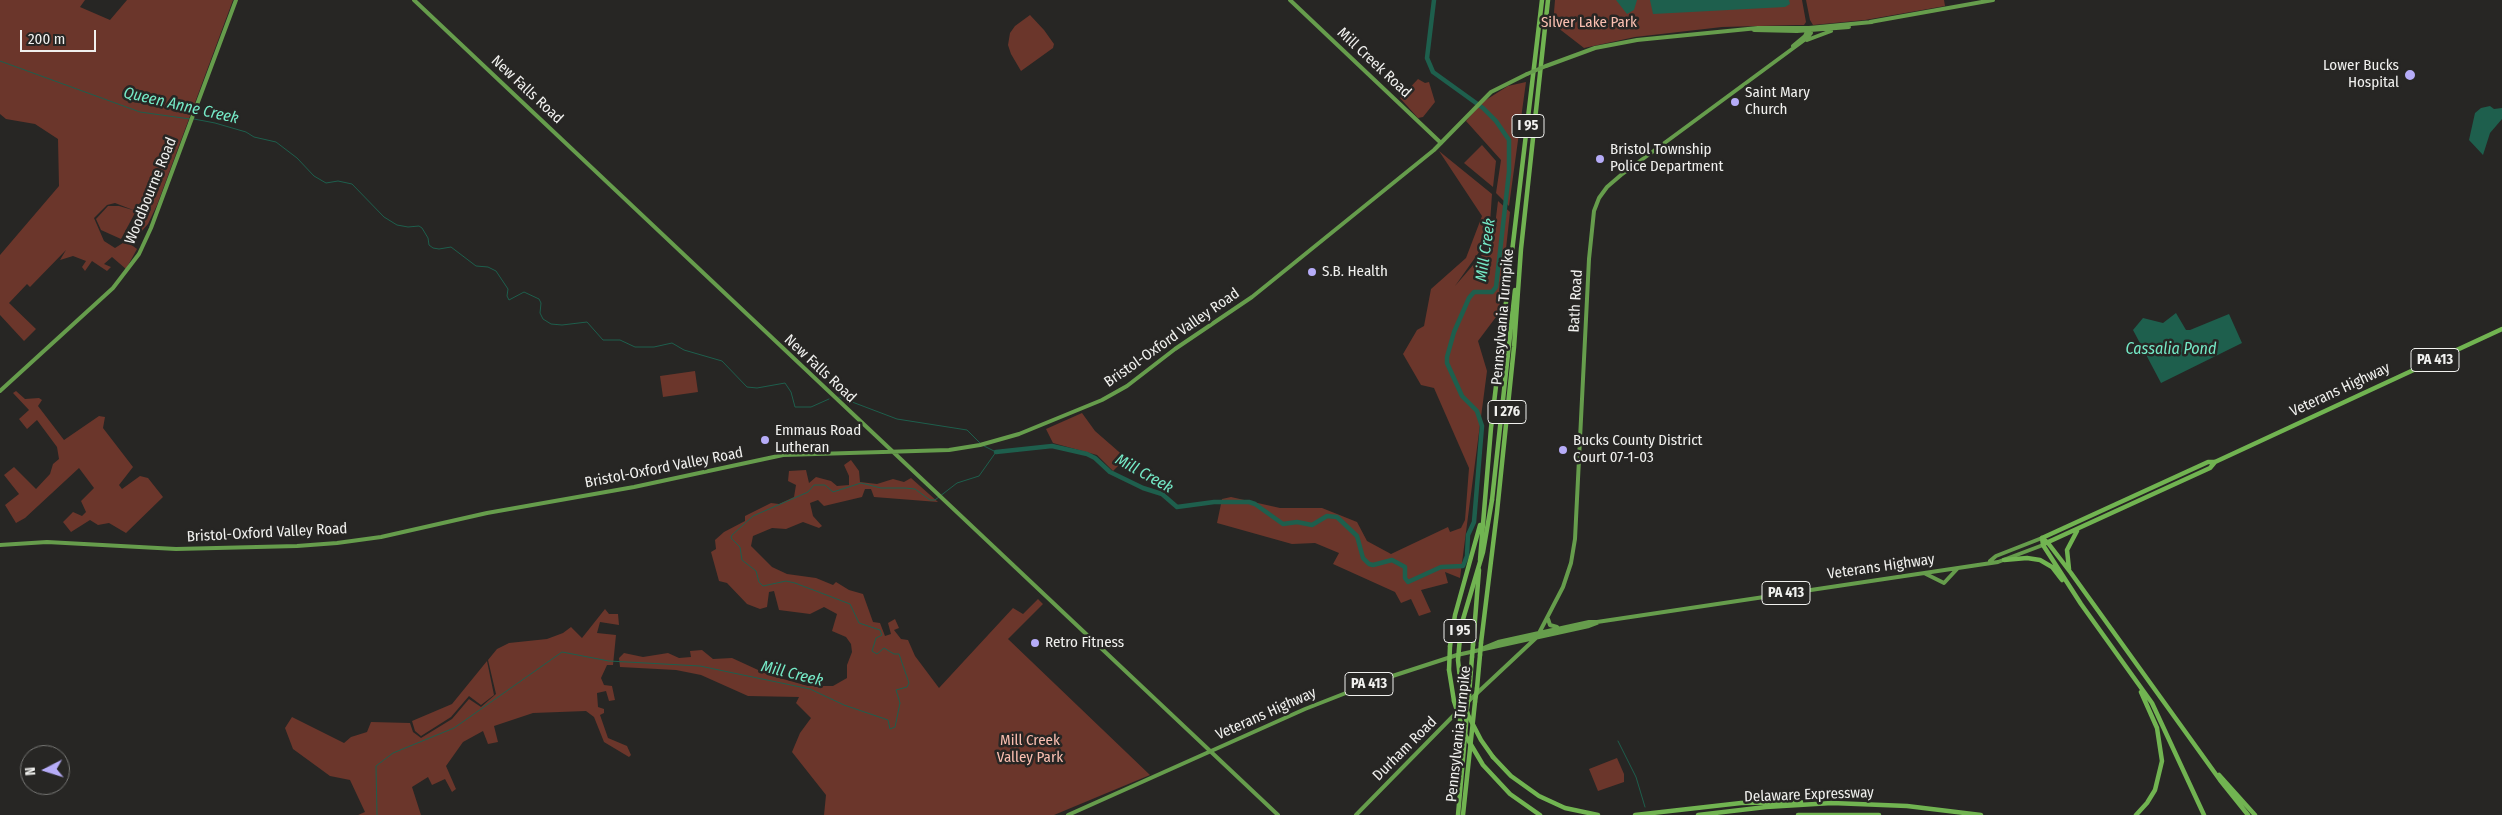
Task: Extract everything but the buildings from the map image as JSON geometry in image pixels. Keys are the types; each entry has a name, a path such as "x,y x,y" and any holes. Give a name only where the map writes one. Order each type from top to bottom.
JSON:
{"highway":[{"name":"Pennsylvania Turnpike","path":"1458,815 1482,514 1542,0"},
{"name":"Pennsylvania Turnpike","path":"1463,815 1508,405 1521,250 1548,0"},
{"name":"I 95","path":"1521,250 1508,346 1492,500 1484,546 1461,626 1458,660 1459,681 1466,708 1481,740 1493,757 1511,776 1539,796 1565,808 1598,815"},
{"name":"Veterans Highway","path":"2042,538 2208,462 2215,462 2502,329"},
{"name":"Veterans Highway","path":"2046,544 2210,468 2215,462"},
{"name":"I 95","path":"1482,514 1459,602 1450,646 1449,670 1454,701 1464,733 1483,765 1510,794 1540,815"},
{"path":"2071,573 2067,562 2066,550 2071,539 2081,527"},
{"path":"2042,538 2081,604"},
{"path":"2046,544 2071,573 2205,759 2248,815"},
{"path":"2004,560 2030,558 2045,562 2054,569 2131,673 2161,720 2204,815"},
{"path":"2131,673 2153,717 2162,754 2161,771 2155,790 2147,804 2136,815"},
{"path":"2205,759 2255,815"},
{"path":"1635,815 1750,802 1832,803"},
{"name":"Delaware Expressway","path":"1698,815 1766,807 1832,803 1907,806 1981,815"},
{"name":"Delaware Expressway","path":"1798,815 1879,815"}],"main road":[{"name":"Woodbourne Road","path":"0,391 107,294 129,270 151,228 236,0"},
{"name":"New Falls Road","path":"414,0 1278,815"},
{"name":"Mill Creek Road","path":"1290,0 1441,143"},
{"path":"1800,43 1839,29 1993,0"},
{"path":"1809,30 1872,22"},
{"name":"Bristol-Oxford Valley Road","path":"1749,29 1809,30"},
{"name":"Bristol-Oxford Valley Road","path":"0,545 61,542 176,549 297,546 337,543 381,537 470,516 634,487 783,455 909,452 987,444 1050,422 1111,396 1128,386 1175,348 1267,285 1441,143 1480,101 1498,87 1588,50 1616,43 1749,29 1809,30"},
{"path":"1809,30 1839,29"},
{"name":"Bath Road","path":"1783,55 1809,30"},
{"name":"Bath Road","path":"1537,638 1566,581 1576,539 1589,260 1598,202 1613,182 1810,36 1809,30"},
{"path":"1797,31 1802,34 1802,38"},
{"path":"876,452 880,446 877,438"},
{"path":"905,464 904,458 909,452"},
{"name":"Veterans Highway","path":"1990,561 1996,556 2042,538"},
{"name":"Veterans Highway","path":"1068,815 1211,753 1304,709 1358,688 1425,664 1540,632 1588,622 2004,560 2046,544"},
{"path":"1923,573 1937,578 1944,583 1957,568"},
{"path":"1548,619 1552,626 1562,627"},
{"name":"Veterans Highway","path":"1481,649 1589,626 1597,622"},
{"name":"Durham Road","path":"1356,815 1458,711 1537,638"},
{"path":"1516,642 1521,647 1521,654"}],"green space":[{"path":"0,0 85,0 80,7 110,20 127,0 233,0 157,205 148,224 141,232 135,223 141,213 115,203 107,205 94,218 104,241 115,248 126,241 137,249 126,269 112,257 104,264 111,267 107,271 92,261 85,271 82,267 86,261 73,256 60,260 66,250 30,287 27,284 9,303 36,329 24,341 0,315 0,255 59,186 58,139 35,124 6,119 0,114"},
{"name":"Silver Lake Park","path":"1555,0 1802,0 1806,22 1804,25 1722,27 1635,37 1584,48 1553,24"},
{"path":"1806,0 1944,0 1945,6 1865,20 1813,25 1810,20"},
{"path":"1030,15 1054,44 1053,48 1021,71 1008,45 1010,33 1015,26"},
{"path":"1418,79 1425,83 1429,82 1435,102 1423,117 1418,118 1400,98"},
{"path":"1526,82 1509,206 1496,193 1501,160 1466,121 1481,103 1508,86"},
{"path":"1482,145 1496,161 1493,187 1464,163"},
{"path":"1439,151 1492,194 1489,238 1455,286 1493,242 1498,201 1510,212 1499,313 1478,341 1487,371 1460,578 1445,572 1448,583 1421,590 1431,612 1419,616 1411,599 1401,603 1395,592 1333,564 1339,553 1315,543 1292,544 1217,523 1222,499 1231,497 1280,508 1322,508 1357,522 1367,541 1391,554 1448,527 1450,532 1461,528 1465,520 1469,468 1434,388 1421,385 1403,354 1417,330 1424,326 1431,289 1466,258 1482,216"},
{"path":"108,206 119,206 136,211 121,239 101,230 96,219"},
{"path":"695,371 698,392 663,397 660,376"},
{"path":"16,391 25,399 39,398 42,400 38,406 64,440 99,416 105,417 103,428 133,467 119,485 122,489 140,476 148,478 163,497 126,533 109,523 98,525 90,520 71,532 63,522 73,512 82,516 86,512 81,501 94,488 79,468 25,518 16,523 5,505 19,494 4,475 14,467 36,489 50,474 53,464 59,459 57,447 37,420 27,429 19,419 29,410 13,393"},
{"path":"1082,413 1095,431 1126,458 1113,471 1097,455 1053,443 1046,429"},
{"name":"Mill Creek Valley Park","path":"851,460 859,471 860,482 877,484 893,479 904,482 911,478 938,502 874,497 871,489 865,489 862,497 824,506 818,500 810,503 813,516 822,526 819,528 803,522 786,529 772,528 753,536 751,546 772,567 787,574 816,578 833,585 836,582 849,590 863,594 873,622 880,623 885,636 891,634 888,623 895,619 899,628 894,630 901,639 908,640 915,656 939,688 1013,608 1023,614 1038,599 1043,604 1008,639 1150,775 1054,815 824,815 826,795 792,752 800,733 811,718 796,703 799,697 748,696 701,675 676,670 620,667 619,658 624,653 643,657 668,653 679,658 691,657 690,651 702,650 713,659 732,658 769,675 808,686 833,686 847,678 847,665 852,652 851,644 846,637 832,631 837,614 824,607 810,614 779,610 774,591 769,592 767,607 760,609 747,604 727,583 719,581 711,552 716,549 715,540 724,532 745,521 745,516 771,503 779,504 794,497 796,485 788,481 789,471 806,470 809,483 816,477 831,481 837,486 849,485 849,476 844,465"},
{"path":"605,609 609,614 618,614 619,625 600,622 597,633 616,635 613,665 607,665 601,678 604,685 612,686 615,700 609,701 606,691 597,693 598,707 604,709 604,713 600,715 608,738 627,746 631,755 629,757 604,742 594,717 586,711 533,713 494,726 498,742 488,744 483,731 463,742 446,766 456,789 452,792 445,779 432,785 428,777 412,787 421,815 358,815 365,812 350,780 330,776 293,749 285,728 292,717 344,743 351,737 367,732 371,722 410,723 413,732 421,738 452,719 469,699 481,707 496,694 488,660 497,649 509,643 547,639 563,633 571,627 582,638"},
{"path":"487,661 494,695 481,705 469,696 451,717 421,736 415,731 412,721 452,704"},
{"path":"1617,758 1624,774 1624,782 1598,791 1589,769"}],"water":[{"path":"1616,0 1637,0 1634,10 1627,14"},
{"path":"1650,0 1789,0 1790,4 1785,7 1653,14"},
{"path":"2490,106 2494,109 2502,108 2502,119 2490,133 2483,155 2469,140 2475,113 2481,108"},
{"name":"Cassalia Pond","path":"2176,313 2186,330 2229,314 2242,343 2161,383 2133,330 2143,318 2163,323"}],"waterway":[{"name":"Mill Creek","path":"996,452 1052,446 1087,454 1095,458 1110,472 1143,488 1162,494 1177,507 1214,502 1249,502 1255,504 1283,524 1297,522 1312,525 1327,516 1337,517 1357,536 1363,558 1369,564 1373,565 1392,560 1405,567 1405,578 1408,582 1441,567 1463,566 1467,556 1468,535 1474,522 1482,426 1477,411 1462,396 1447,363 1447,357 1454,332 1469,298 1474,292 1492,292 1496,287 1509,172 1509,140 1496,121 1483,108 1433,72 1427,58 1434,0"},
{"name":"Queen Anne Creek","path":"0,61 140,112 190,119"},
{"name":"Queen Anne Creek","path":"194,119 215,123 246,132 254,137 276,142 297,158 314,176 326,183 338,181 352,184 384,217 397,225 419,226 422,228 428,238 429,245 433,248 451,247 476,266 488,267 496,271 508,289 507,296 509,300 524,292 539,299 541,303 540,313 543,319 551,324 562,325 587,322 603,340 620,340 635,347 654,347 672,343 684,350 722,361 747,387 757,388 785,383 791,392 795,407 811,407 829,399"},
{"name":"Queen Anne Creek","path":"839,397 897,419 967,430 981,444"},
{"name":"Mill Creek","path":"377,815 376,766 393,753 454,728 562,652 609,661 700,666 810,689 844,705 888,720 890,729 895,727 900,703 896,690 907,687 909,683 899,654 894,654 884,648 877,654 872,651 876,638 882,635 880,630 859,623 850,604 795,583 786,581 763,586 759,582 756,571 742,560 740,547 731,538 753,516 808,492 814,485 825,485 833,492 861,483 881,488 915,489 930,500 935,500 957,483 979,476 996,452 984,446"},
{"path":"1618,741 1636,777 1645,807"}],"place":[{"name":"Lower Bucks Hospital","path":"2410,75"},
{"name":"Saint Mary Church","path":"1735,102"},
{"name":"Bristol Township Police Department","path":"1600,159"},
{"name":"S.B. Health","path":"1312,272"},
{"name":"Emmaus Road Lutheran","path":"765,440"},
{"name":"Bucks County District Court 07-1-03","path":"1563,450"},
{"name":"Retro Fitness","path":"1035,643"}]}
